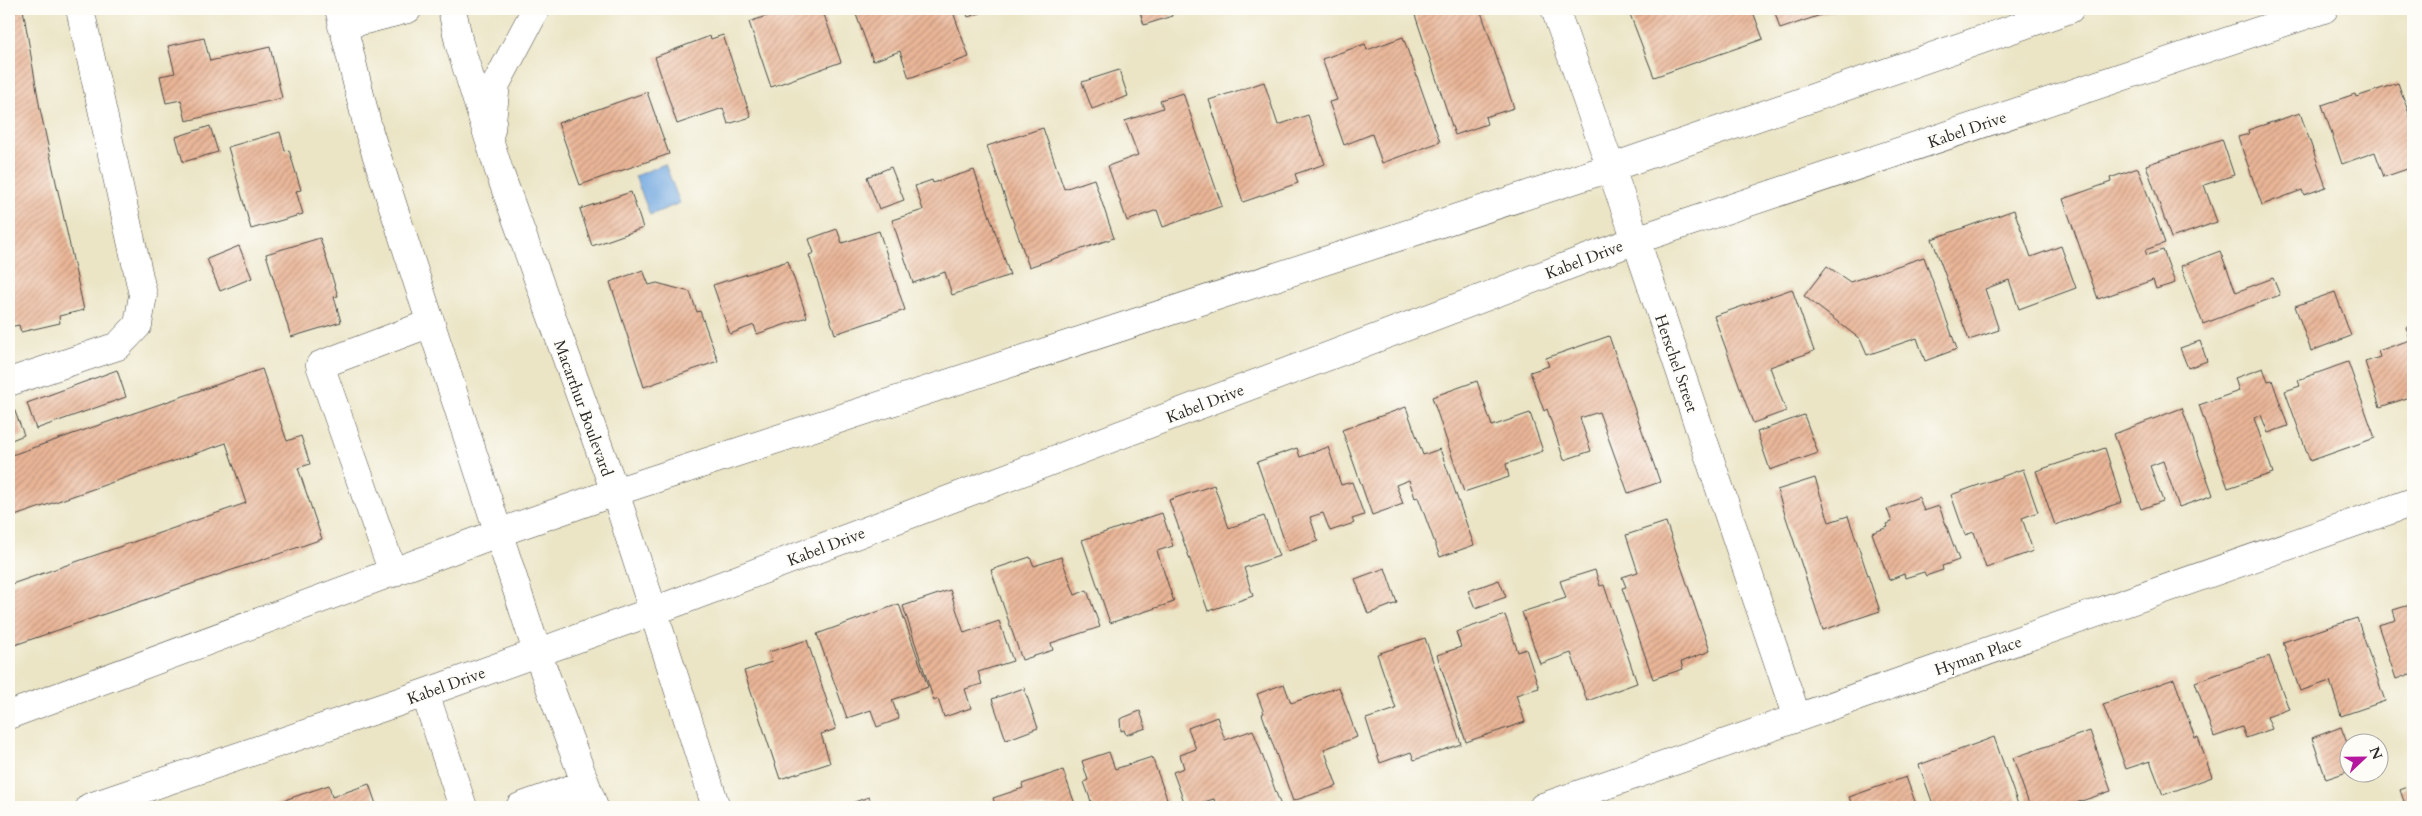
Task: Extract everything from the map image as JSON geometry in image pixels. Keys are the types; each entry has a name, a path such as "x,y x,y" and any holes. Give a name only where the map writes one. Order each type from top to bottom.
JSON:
{"street":[{"path":"9,382 118,346 138,325 143,295 80,9"},
{"path":"408,9 340,18 369,132 537,652 590,796 520,807"},
{"name":"Macarthur Boulevard","path":"452,9 459,43 490,142 527,252 615,492 716,807"},
{"path":"490,142 496,84 536,9"},
{"name":"Herschel Street","path":"1555,9 1636,240 1797,718"},
{"path":"9,715 498,533 615,492 1610,168 2070,9"},
{"name":"Kabel Drive","path":"90,807 424,693 654,611 1636,240 2324,9"},
{"path":"393,572 320,364 431,323"},
{"name":"Hyman Place","path":"1543,807 2413,502"},
{"path":"424,693 462,807"}],"water":[{"path":"665,164 680,203 650,215 635,176"}],"building":[{"path":"9,9 23,9 40,109 84,310 59,316 60,323 21,332 19,325 9,327"},
{"path":"787,9 822,9 841,62 771,87 749,22"},
{"path":"854,9 952,9 969,57 909,78 900,51 873,61"},
{"path":"965,9 992,9 968,17"},
{"path":"1139,9 1170,9 1172,16 1144,25"},
{"path":"1413,9 1480,9 1514,108 1485,117 1487,124 1455,135"},
{"path":"1628,9 1752,9 1763,39 1654,77"},
{"path":"1774,9 1838,9 1780,29"},
{"path":"723,35 751,117 728,124 723,108 677,124 655,57 710,36 711,39"},
{"path":"1403,37 1440,142 1382,163 1372,134 1344,145 1329,102 1337,100 1322,59 1365,44 1367,50"},
{"path":"204,38 210,61 270,47 282,98 186,121 181,100 166,103 160,76 175,73 168,46"},
{"path":"1119,70 1128,96 1092,109 1082,82"},
{"path":"1264,82 1278,125 1308,115 1325,164 1295,174 1298,183 1243,202 1209,100"},
{"path":"2398,83 2413,125 2413,167 2384,177 2375,152 2342,164 2322,105 2355,94 2356,97"},
{"path":"647,92 669,154 580,185 558,123"},
{"path":"1183,93 1222,206 1163,227 1157,210 1127,221 1108,166 1138,155 1125,121 1163,108 1160,100"},
{"path":"2300,113 2326,187 2304,195 2302,190 2262,205 2238,137 2249,134 2248,130"},
{"path":"210,126 218,152 183,162 176,137"},
{"path":"1043,128 1064,189 1094,179 1114,238 1029,267 987,146"},
{"path":"280,132 285,151 289,150 301,190 296,191 303,214 251,229 228,147"},
{"path":"2222,139 2234,175 2204,185 2217,222 2171,238 2146,165"},
{"path":"891,167 904,200 879,209 867,177"},
{"path":"2138,168 2165,243 2145,250 2147,255 2163,250 2175,283 2156,289 2153,280 2098,299 2063,199 2111,182 2110,178"},
{"path":"974,170 1010,275 952,295 945,272 913,283 892,220 923,210 915,186 932,180 933,183"},
{"path":"631,192 643,228 592,246 580,209"},
{"path":"2014,210 2031,257 2061,246 2076,288 2019,309 2009,280 1985,289 1999,330 1969,340 1932,239"},
{"path":"837,229 842,243 879,231 905,310 835,334 809,255 814,253 809,239"},
{"path":"320,238 338,296 334,297 341,322 291,337 266,254"},
{"path":"239,246 252,278 220,291 207,259"},
{"path":"2220,251 2236,292 2273,278 2280,295 2203,324 2181,266"},
{"path":"1924,257 1957,349 1925,361 1917,338 1867,355 1860,339 1804,296 1827,266 1850,282"},
{"path":"788,261 807,317 757,334 754,325 730,334 713,285"},
{"path":"643,270 649,285 657,283 690,292 697,312 700,311 718,361 644,387 610,282"},
{"path":"1792,289 1814,351 1770,367 1786,411 1753,423 1714,316"},
{"path":"2335,292 2351,336 2311,351 2295,306"},
{"path":"2413,325 2413,396 2380,407 2365,362 2380,357 2378,351 2410,340 2406,328"},
{"path":"1609,336 1660,482 1628,493 1599,412 1580,418 1591,451 1564,460 1547,409 1544,411 1530,372 1549,366 1546,358"},
{"path":"2200,341 2207,361 2188,368 2180,348"},
{"path":"2348,362 2375,438 2310,461 2285,391 2300,386 2298,380"},
{"path":"2263,368 2268,381 2272,380 2288,426 2268,433 2261,415 2254,418 2273,473 2228,488 2199,405 2239,391 2235,378"},
{"path":"262,369 287,441 301,436 310,464 298,468 322,539 9,647 9,585 246,503 226,443 9,518 9,456"},
{"path":"117,370 126,397 36,429 27,403"},
{"path":"1477,381 1492,426 1530,413 1543,451 1506,464 1509,477 1464,492 1432,397"},
{"path":"1406,407 1423,455 1440,449 1474,545 1440,557 1418,497 1415,498 1409,480 1396,485 1403,504 1372,515 1342,430"},
{"path":"2182,408 2213,495 2179,507 2163,461 2150,466 2163,501 2141,509 2114,434"},
{"path":"14,409 24,435 9,441 9,411"},
{"path":"1804,415 1818,453 1770,470 1757,432"},
{"path":"1328,447 1341,485 1352,482 1364,515 1352,519 1354,523 1330,531 1323,513 1310,517 1318,541 1288,551 1257,462 1297,448 1300,457"},
{"path":"2105,448 2122,502 2055,525 2036,471"},
{"path":"2023,469 2038,512 2022,518 2033,551 1986,568 1974,532 1965,535 1951,495"},
{"path":"1815,478 1829,522 1848,516 1880,611 1823,630 1777,490"},
{"path":"1214,485 1229,528 1264,516 1279,556 1244,568 1253,596 1208,611 1169,500"},
{"path":"1919,497 1924,511 1939,506 1959,560 1942,566 1943,570 1926,576 1924,572 1905,578 1904,574 1889,580 1872,533 1888,527 1887,524 1892,522 1887,509"},
{"path":"1162,513 1173,546 1157,551 1174,602 1110,623 1082,540"},
{"path":"1666,522 1710,651 1681,662 1683,669 1653,679 1622,588 1626,587 1622,577 1638,572 1626,535"},
{"path":"1030,557 1034,566 1061,557 1075,595 1087,590 1100,627 1051,643 1053,650 1022,660 991,570"},
{"path":"1385,568 1397,603 1368,614 1355,579"},
{"path":"1595,570 1600,586 1604,585 1637,683 1587,701 1571,653 1540,664 1522,612 1566,598 1560,581"},
{"path":"1499,580 1506,597 1475,608 1468,591"},
{"path":"950,590 964,633 999,621 1013,661 978,672 982,684 965,689 971,708 944,717 938,699 934,701 903,606"},
{"path":"899,604 928,687 892,700 899,719 877,727 871,710 847,718 817,634"},
{"path":"2413,604 2413,673 2396,679 2378,625 2396,620 2393,610"},
{"path":"1505,615 1518,652 1526,649 1539,688 1516,695 1525,722 1466,742 1437,655 1461,647 1456,632"},
{"path":"2357,618 2385,701 2341,716 2330,681 2300,691 2283,642"},
{"path":"1425,638 1461,744 1414,760 1411,752 1380,763 1366,719 1396,709 1377,654"},
{"path":"807,640 836,729 821,734 830,763 780,779 744,671 772,662 769,652"},
{"path":"2269,656 2289,709 2267,717 2272,729 2246,738 2242,727 2214,737 2195,682"},
{"path":"2174,679 2195,738 2198,737 2212,777 2163,795 2150,761 2126,769 2103,704"},
{"path":"1284,684 1291,703 1339,687 1357,737 1324,749 1337,786 1293,801 1262,714 1264,713 1257,694"},
{"path":"1024,688 1038,728 1006,740 992,699"},
{"path":"1140,711 1146,728 1126,735 1124,730 1121,731 1120,719"},
{"path":"1217,717 1225,740 1253,730 1281,806 1217,807 1214,799 1186,807 1173,772 1184,768 1180,755 1196,749 1188,728"},
{"path":"2341,727 2344,734 2340,734 2340,774 2326,779 2312,738"},
{"path":"2090,731 2111,791 2064,807 2030,807 2013,758"},
{"path":"1994,737 2019,807 1934,807 1919,765"},
{"path":"1109,752 1115,769 1152,757 1170,807 1093,807 1084,782 1088,780 1082,761"},
{"path":"1063,770 1076,807 996,807 993,798 1023,788 1022,784"},
{"path":"1906,777 1917,807 1853,807 1849,797"},
{"path":"369,784 377,807 264,807 329,785 332,797"},
{"path":"2413,785 2413,807 2406,807 2400,790"},
{"path":"869,797 873,807 840,807"}]}
